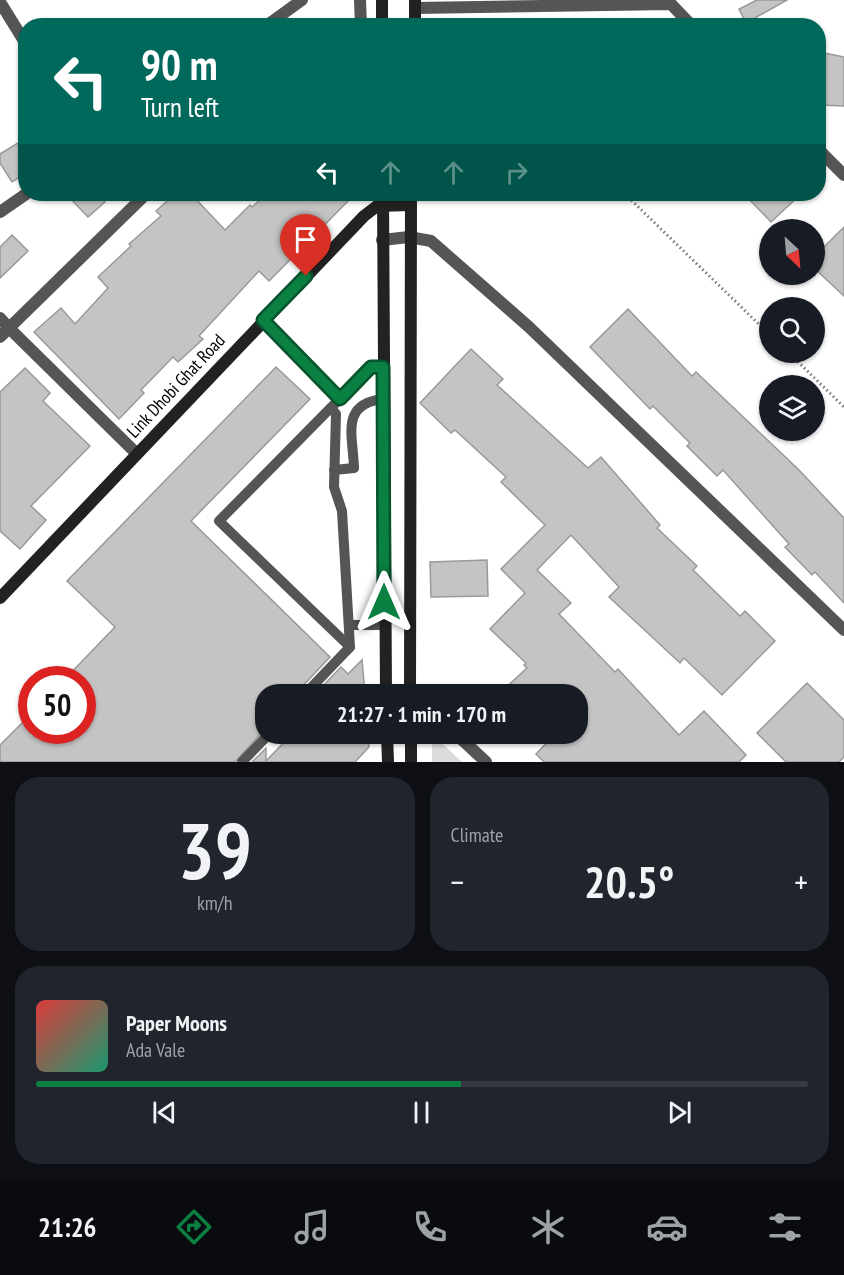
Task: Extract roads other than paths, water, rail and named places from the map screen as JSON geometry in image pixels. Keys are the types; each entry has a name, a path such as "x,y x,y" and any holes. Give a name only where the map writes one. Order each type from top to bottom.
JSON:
{"main road":[{"path":"382,0 382,18"},
{"name":"Link Dhobi Ghat Road","path":"0,598 263,320 381,201"},
{"path":"383,201 386,684"},
{"path":"410,684 409,237 411,201"},
{"path":"387,744 388,762"},
{"path":"411,744 411,762"}],"street":[{"path":"277,18 302,0"},
{"path":"360,0 361,18"},
{"path":"0,2 18,31"},
{"path":"415,4 671,2 685,18"},
{"path":"826,157 844,175"},
{"path":"0,212 18,200"},
{"path":"0,337 139,201"},
{"path":"382,240 409,237 431,241 529,327 844,630"},
{"path":"0,318 137,454"},
{"path":"467,744 486,762"}],"lane":[{"path":"263,320 340,399"},
{"path":"350,647 219,521 371,367 383,367"},
{"path":"334,470 354,468 353,413 368,401 383,399"},
{"path":"315,684 350,647 342,511 334,487 336,414 330,408"},
{"path":"349,625 384,625"},
{"path":"242,762 259,744"}]}
